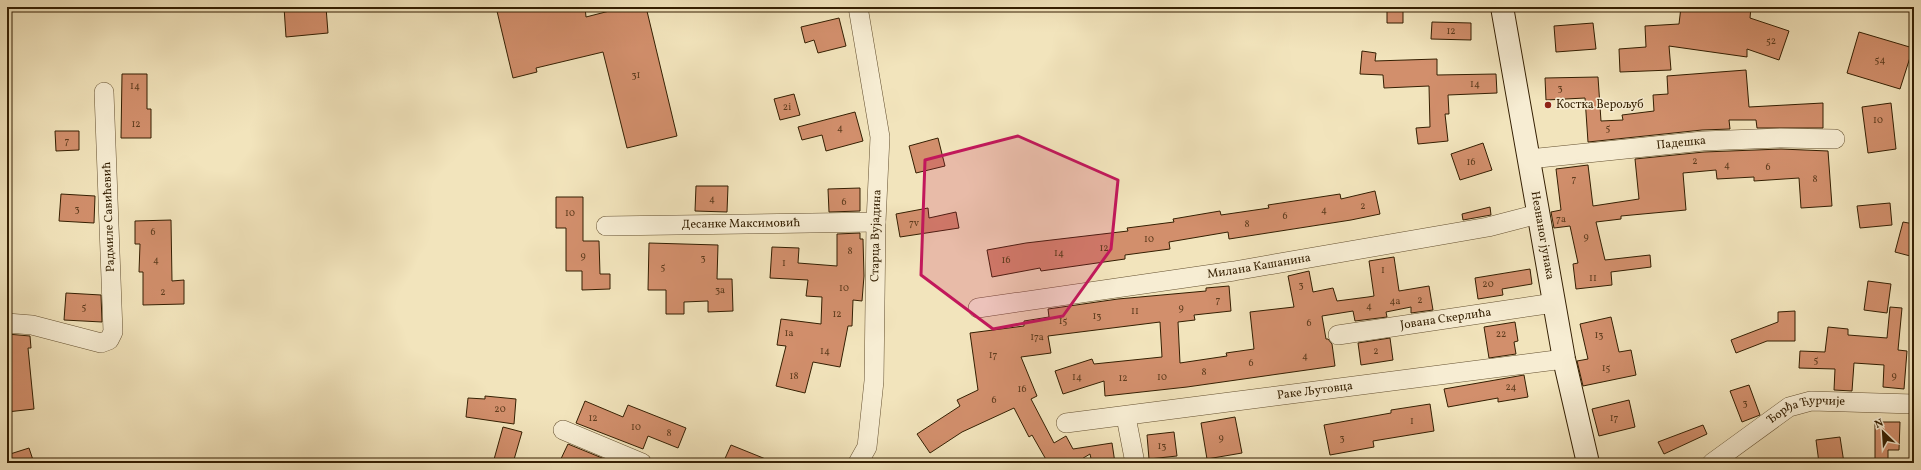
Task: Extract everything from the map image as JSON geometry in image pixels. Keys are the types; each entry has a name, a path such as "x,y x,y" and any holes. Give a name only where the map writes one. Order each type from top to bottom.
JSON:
{"street":[{"name":"Старца Вујадина","path":"858,7 880,136 876,222 874,381 867,447 858,463"},
{"name":"Незнаног јунака","path":"1502,7 1564,359 1588,463"},
{"name":"Радмиле Савићевић","path":"7,323 32,325 101,343 109,340 113,332 104,92"},
{"name":"Падешка","path":"1529,159 1703,141 1781,138 1835,139"},
{"name":"Милана Кашанина","path":"978,308 1234,271 1488,228 1538,214"},
{"name":"Десанке Максимовић","path":"606,226 876,222"},
{"name":"Јована Скерлића","path":"1338,335 1554,303"},
{"name":"Раке Љутовца","path":"1066,423 1126,417 1564,359"},
{"name":"Ђорђа Ћурчије","path":"1712,463 1789,407 1811,401 1914,404"},
{"path":"1126,417 1135,463"},
{"path":"563,430 642,463"}],"highlighted area":[{"path":"1018,136 1118,180 1111,249 1063,316 993,329 921,275 925,160"}],"building":[{"path":"284,7 326,7 328,33 286,37"},
{"path":"496,7 585,7 586,17 625,7 646,7 677,136 627,148 603,52 536,68 537,72 513,78"},
{"path":"1681,7 1751,7 1750,18 1789,31 1779,60 1747,49 1747,57 1669,46 1671,70 1620,72 1619,49 1646,47 1645,26 1679,24"},
{"path":"1387,9 1403,9 1403,23 1387,23"},
{"path":"839,18 846,46 818,53 814,40 805,43 801,27"},
{"path":"1432,22 1471,23 1471,40 1431,39"},
{"path":"1593,23 1596,49 1556,52 1554,26"},
{"path":"1859,32 1913,48 1900,89 1847,73"},
{"path":"1362,51 1376,53 1375,61 1437,59 1437,75 1496,74 1497,93 1448,95 1449,114 1445,114 1448,141 1418,144 1416,128 1430,127 1429,86 1384,88 1383,75 1360,74"},
{"path":"1746,70 1749,107 1823,103 1823,128 1757,128 1756,120 1729,120 1730,129 1702,130 1588,142 1585,98 1546,100 1545,78 1598,77 1601,121 1623,120 1622,115 1654,111 1653,95 1668,94 1667,76"},
{"path":"122,74 147,74 147,109 151,109 151,138 121,138"},
{"path":"794,94 800,115 780,120 774,99"},
{"path":"1891,103 1896,149 1868,153 1862,107"},
{"path":"855,112 863,141 826,151 822,135 802,140 798,127"},
{"path":"55,131 79,131 79,150 56,151"},
{"path":"938,138 945,166 916,173 909,146"},
{"path":"1483,143 1492,170 1460,180 1451,154"},
{"path":"1781,149 1828,151 1832,206 1801,208 1799,178 1754,181 1754,177 1717,179 1716,170 1683,173 1686,210 1621,216 1621,219 1596,222 1605,260 1650,255 1651,267 1611,272 1612,285 1576,289 1573,264 1578,263 1570,226 1554,228 1551,212 1561,210 1556,169 1588,165 1593,206 1639,199 1635,159 1704,152"},
{"path":"696,186 728,186 727,212 695,211"},
{"path":"860,188 860,211 829,212 828,189"},
{"path":"1375,191 1380,214 1229,239 1228,232 1169,242 1170,249 1125,255 1125,259 1041,271 1040,268 992,277 987,250 1026,243 1128,231 1127,228 1174,222 1173,219 1220,211 1221,215 1269,208 1268,205 1340,194 1341,199"},
{"path":"61,194 95,196 94,223 59,221"},
{"path":"556,197 583,197 583,241 599,241 600,274 610,274 610,289 582,290 582,271 566,271 566,228 556,228"},
{"path":"1890,203 1892,225 1860,228 1857,206"},
{"path":"1490,207 1491,215 1463,220 1462,214"},
{"path":"928,208 929,218 956,212 959,228 900,237 896,214"},
{"path":"171,220 172,281 184,280 184,304 143,305 143,272 139,272 140,244 135,244 135,221"},
{"path":"1903,222 1914,224 1914,257 1895,252"},
{"path":"860,233 860,239 863,239 864,276 862,301 853,300 852,326 848,326 840,367 813,362 805,393 776,386 786,346 777,345 781,319 821,324 822,297 806,296 808,280 770,278 772,247 799,248 798,263 837,266 837,234"},
{"path":"649,243 718,245 717,279 732,279 733,311 708,312 708,301 684,302 684,314 666,314 666,290 648,290"},
{"path":"1394,257 1399,291 1429,286 1433,310 1411,313 1411,307 1386,312 1387,317 1355,321 1353,311 1322,316 1326,339 1328,339 1332,344 1335,366 1187,387 1105,396 1104,381 1063,394 1055,371 1092,359 1094,364 1162,357 1160,322 1048,336 1051,353 1021,357 1037,396 1031,399 1054,443 1066,436 1073,449 1112,443 1115,463 1092,463 1090,454 1075,463 1048,463 1032,435 1029,437 1014,408 962,432 930,453 917,434 960,406 957,400 978,390 970,333 1024,326 1024,321 1049,317 1048,309 1118,299 1206,291 1206,288 1229,286 1231,311 1194,315 1195,320 1178,322 1180,363 1227,356 1226,353 1254,349 1250,312 1294,307 1288,276 1309,271 1313,292 1333,288 1337,301 1374,296 1369,261"},
{"path":"1530,269 1532,284 1502,289 1503,295 1478,299 1475,278"},
{"path":"1868,281 1891,284 1887,313 1864,310"},
{"path":"66,293 101,295 102,322 64,320"},
{"path":"1890,307 1902,308 1898,350 1907,351 1904,389 1883,387 1884,365 1854,363 1852,391 1834,390 1835,369 1799,368 1800,351 1825,352 1828,327 1848,329 1848,335 1887,338"},
{"path":"1795,311 1795,341 1767,341 1736,353 1731,340 1778,322 1778,312"},
{"path":"1611,317 1619,352 1631,350 1636,375 1583,386 1577,361 1588,359 1580,324"},
{"path":"1515,322 1518,341 1514,342 1516,354 1489,358 1484,327"},
{"path":"7,334 30,336 31,348 28,348 34,409 7,412"},
{"path":"1390,338 1393,360 1361,365 1358,343"},
{"path":"1524,375 1528,397 1498,402 1498,398 1448,407 1444,389"},
{"path":"1749,385 1760,415 1742,422 1730,391"},
{"path":"485,396 516,399 514,424 466,417 468,398 485,399"},
{"path":"1629,400 1635,427 1599,436 1592,409"},
{"path":"585,401 623,417 628,405 686,428 678,448 648,436 643,449 576,423"},
{"path":"1430,404 1434,431 1373,441 1374,447 1330,455 1324,425 1391,413 1391,410"},
{"path":"1235,417 1242,453 1207,459 1201,423"},
{"path":"1875,422 1900,422 1899,450 1888,450 1888,463 1875,463"},
{"path":"1703,425 1707,434 1664,454 1658,442"},
{"path":"503,427 522,432 513,463 493,463"},
{"path":"1174,432 1177,456 1149,459 1147,435"},
{"path":"1840,437 1844,463 1819,463 1816,440"},
{"path":"568,444 607,460 613,463 559,463"},
{"path":"731,445 773,462 773,463 723,463"},
{"path":"29,448 34,463 7,463 7,455"}],"place":[{"name":"Костка Верољуб","path":"1548,105"}]}
